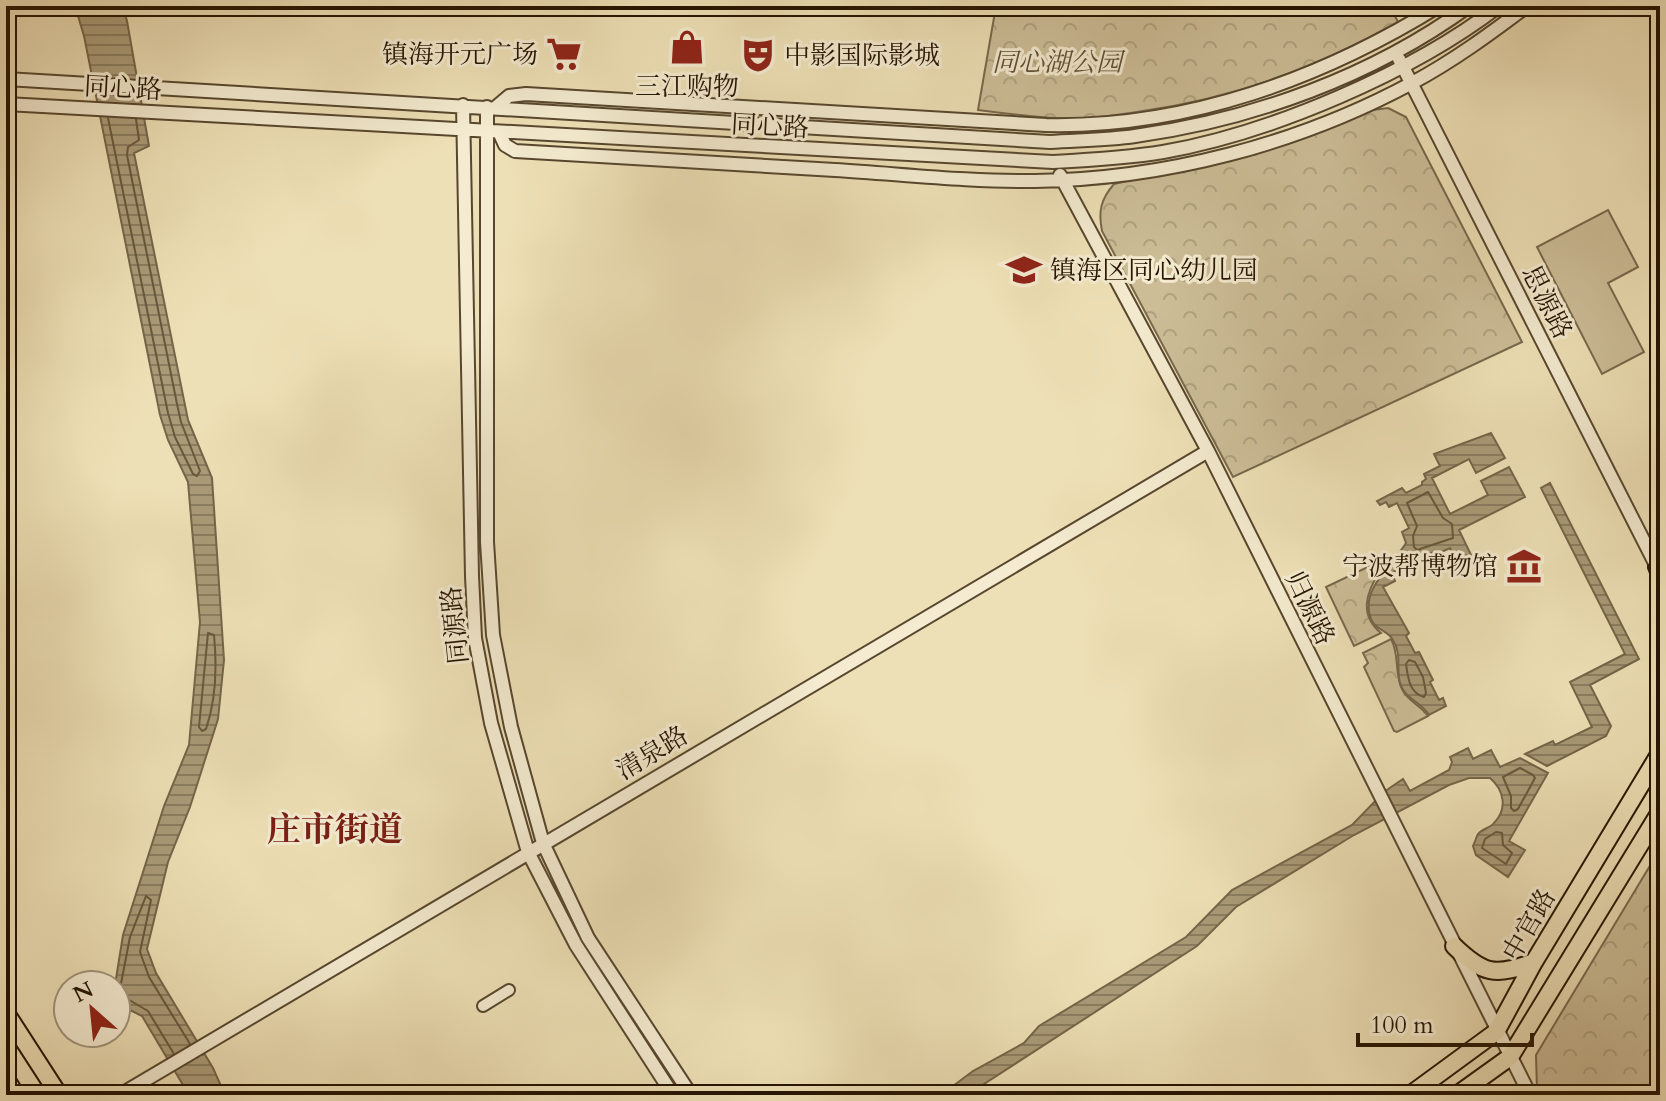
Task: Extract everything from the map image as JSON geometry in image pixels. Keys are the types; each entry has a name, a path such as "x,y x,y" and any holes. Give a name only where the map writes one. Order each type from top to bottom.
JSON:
{"main road":[{"name":"中官路","path":"1410,1095 1496,1032 1534,962 1660,753"},
{"name":"中官路","path":"1457,1095 1510,1057 1660,812"},
{"path":"1454,946 1473,965 1490,971 1510,971 1534,962"},
{"path":"6,1013 59,1095"},
{"path":"6,1079 16,1095"}],"street":[{"path":"491,107 509,96 526,94 1031,125 1100,125 1196,109 1278,86 1338,61 1402,29 1439,6"},
{"name":"同心路","path":"6,79 1050,142 1132,136 1234,116 1324,85 1438,29 1469,6"},
{"name":"同心路","path":"6,104 1053,162 1163,152 1269,123 1323,103 1403,66 1447,43 1499,6"},
{"path":"493,131 515,151 1016,180 1121,175 1201,161 1274,142 1357,109 1411,83 1465,51 1527,6"},
{"name":"思源路","path":"1395,51 1659,570"},
{"name":"同源路","path":"463,105 475,638 491,723 528,852 576,945 673,1095"},
{"name":"同源路","path":"491,107 487,542 493,635 511,727 543,843 588,938 691,1095"},
{"name":"归源路","path":"1050,142 1053,162 1208,451 1530,1095"},
{"name":"清泉路","path":"120,1095 1208,451"},
{"path":"483,1006 509,990"}],"green space":[{"name":"同心湖公园","path":"996,6 1390,6 1398,22 1304,68 1239,90 1172,106 1070,119 978,110"},
{"path":"1388,108 1406,117 1522,342 1233,477 1102,231 1100,217 1103,200 1114,184 1270,149 1373,110"},
{"path":"1608,210 1638,267 1608,283 1644,352 1602,374 1537,247"},
{"path":"1374,564 1379,573 1368,596 1367,611 1381,633 1354,646 1326,587"},
{"path":"1391,639 1402,689 1428,716 1397,732 1364,667 1368,663 1363,653"},
{"path":"1660,849 1660,1095 1540,1095 1537,1090 1536,1055"}],"water":[{"path":"75,6 123,6 149,146 134,153 188,420 212,478 224,660 218,719 190,807 168,862 147,949 156,973 213,1068 225,1095 189,1095 142,1016 132,1011 132,969 118,969 123,935 164,806 189,745 200,622 188,482 160,415 84,36"},
{"path":"1491,433 1505,458 1476,473 1469,459 1432,478 1450,514 1488,495 1481,481 1509,467 1525,497 1459,530 1473,559 1459,566 1450,548 1437,554 1435,551 1391,573 1395,581 1383,587 1409,633 1406,636 1415,653 1419,652 1433,680 1430,682 1439,700 1443,698 1446,706 1429,715 1402,688 1396,645 1371,619 1369,608 1373,588 1406,543 1402,532 1409,528 1397,503 1389,507 1386,502 1380,505 1377,501 1402,488 1406,493 1422,485 1426,479 1424,474 1440,466 1434,454"},
{"path":"1550,483 1639,659 1590,685 1611,726 1606,736 1547,766 1525,754 1553,741 1555,745 1592,727 1570,682 1625,654 1541,488"},
{"path":"1468,748 1473,759 1491,750 1500,767 1520,758 1548,773 1509,841 1525,850 1508,877 1476,855 1473,846 1478,834 1492,825 1501,812 1503,806 1498,788 1490,778 1469,778 1449,785 1354,835 1236,907 1197,946 967,1095 941,1095 973,1071 1024,1043 1039,1026 1186,937 1232,890 1352,825 1384,792 1403,779 1410,791 1449,770 1450,757"}],"place":[{"name":"三江购物","path":"687,47"},
{"name":"镇海开元广场","path":"564,54"},
{"name":"中影国际影城","path":"758,55"},
{"name":"镇海区同心幼儿园","path":"1024,270"},
{"name":"宁波帮博物馆","path":"1524,566"}],"district":[{"name":"庄市街道","path":"335,830"}]}
